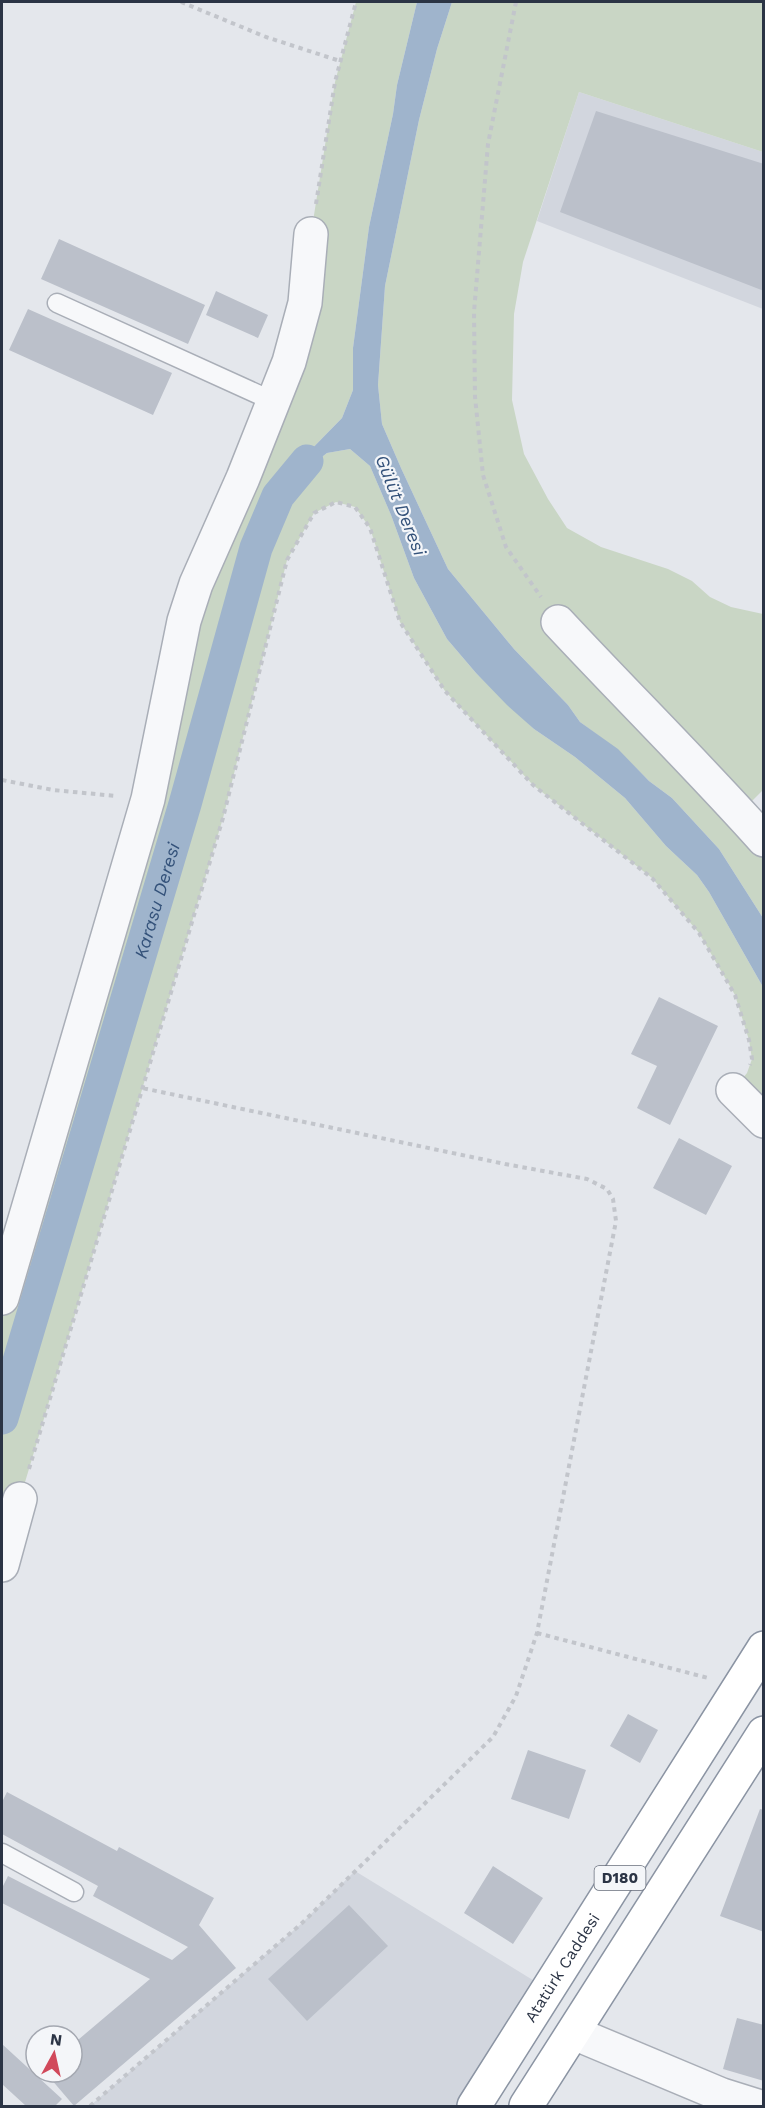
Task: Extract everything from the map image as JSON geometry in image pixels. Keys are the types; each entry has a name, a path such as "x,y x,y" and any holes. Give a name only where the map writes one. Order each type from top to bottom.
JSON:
{"highway":[{"name":"Atatürk Caddesi","path":"474,2106 764,1648"},
{"name":"D180","path":"526,2106 764,1733"}],"street":[{"path":"2,1298 148,799 184,621 196,584 275,402 289,362 305,303 311,234"},
{"path":"558,622 700,769 764,840"},
{"path":"733,1090 764,1121"},
{"path":"2,1565 20,1499"},
{"path":"573,2034 722,2095 757,2106"}],"lane":[{"path":"57,303 275,402"},
{"path":"2,1853 74,1892"}],"path":[{"path":"181,2 266,37 340,61"},
{"path":"311,234 335,82 356,2"},
{"path":"516,2 488,144 474,312 475,397 483,475 506,547 558,622"},
{"path":"20,1499 223,818 287,560 314,513 336,502 355,507 370,528 400,622 445,691 533,785 651,878 699,933 735,995 748,1040 752,1059 747,1073 733,1090"},
{"path":"2,780 52,790 148,799"},
{"path":"90,2106 301,1924 493,1737 516,1696 537,1633 616,1221 612,1199 607,1189 587,1179 142,1088"},
{"path":"537,1633 739,1687"}],"shaded area":[{"path":"579,92 763,152 763,309 537,221"},
{"path":"355,1871 549,1990 474,2106 90,2106 301,1924"}],"green space":[{"path":"356,2 417,2 397,85 369,227 353,348 353,390 342,418 299,462 280,493 327,453 350,449 370,466 414,578 447,639 476,673 534,729 575,757 625,798 666,846 697,875 763,987 763,1121 733,1090 747,1073 752,1059 749,1040 735,995 699,933 652,878 533,785 445,691 400,622 370,528 355,507 336,502 314,513 287,560 223,818 2,1565 2,1298 311,234 335,82"},
{"path":"452,2 763,2 763,152 579,92 523,262 514,314 512,400 524,454 548,499 567,528 601,547 668,569 692,581 710,597 731,607 763,614 763,790 740,813 763,840 763,918 719,849 672,798 649,781 618,750 580,722 568,705 514,649 448,569 382,424 378,385 385,286 419,120"}],"water":[{"name":"Gülüt Deresi","path":"417,2 452,2 419,120 385,286 378,385 382,424 448,569 514,649 568,705 580,722 618,749 649,781 672,798 719,849 763,918 763,987 697,875 666,846 625,798 575,757 534,729 507,705 447,639 414,578 370,466 350,449 327,453 278,496 299,462 342,418 353,390 353,348 369,227 397,85"}],"building":[{"path":"596,111 764,164 764,291 560,212"},
{"path":"59,239 205,305 188,344 41,279"},
{"path":"216,291 268,315 258,338 206,315"},
{"path":"28,309 172,373 153,415 9,350"},
{"path":"659,997 718,1026 670,1125 637,1108 657,1066 631,1054"},
{"path":"679,1138 732,1166 706,1215 653,1188"},
{"path":"628,1714 658,1730 640,1763 610,1746"},
{"path":"528,1750 586,1770 569,1819 511,1799"},
{"path":"7,1792 117,1851 119,1847 214,1898 199,1925 236,1968 74,2106 55,2084 84,2084 84,2035 150,1979 2,1903 2,1888 8,1876 172,1960 188,1947 93,1896 98,1886 2,1834 2,1802"},
{"path":"760,1809 764,1810 764,1932 720,1916"},
{"path":"493,1866 543,1898 513,1944 464,1913"},
{"path":"349,1905 388,1946 307,2021 268,1979"},
{"path":"737,2018 764,2025 764,2081 723,2069"},
{"path":"2,2044 24,2064 24,2084 46,2084 62,2099 55,2106 26,2106 2,2084"}],"waterway":[{"name":"Karasu Deresi","path":"2,1418 185,804 256,548 278,496 307,461"}]}
